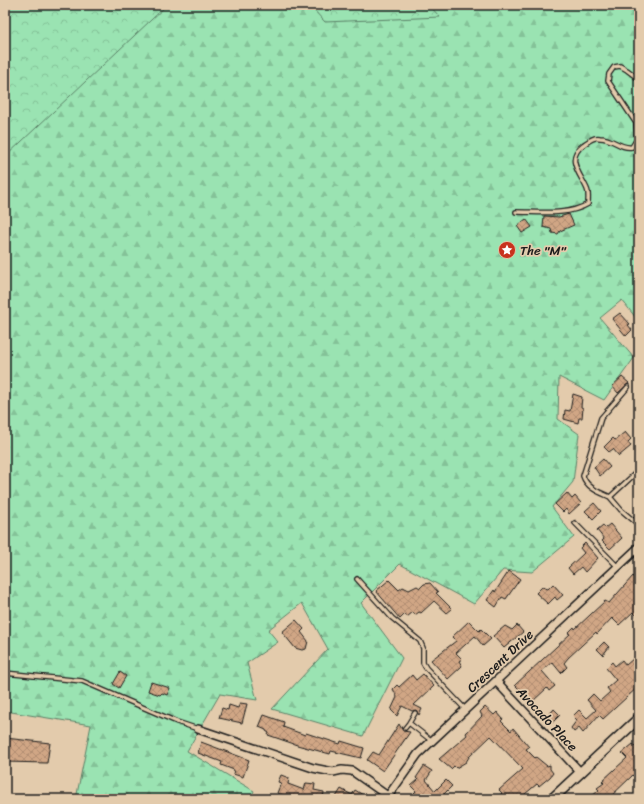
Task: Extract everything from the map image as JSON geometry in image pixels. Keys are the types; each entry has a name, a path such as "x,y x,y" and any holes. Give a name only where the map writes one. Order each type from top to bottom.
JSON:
{"street":[{"name":"Crescent Drive","path":"389,798 418,754 639,547"},
{"name":"Avocado Place","path":"496,681 581,773"},
{"path":"552,799 639,718"},
{"path":"198,730 313,768 333,772 342,770 352,771 389,798"}],"lane":[{"path":"516,212 569,211 580,209 588,204 587,189 576,168 575,159 577,150 590,139 600,138 611,140 624,148 632,147 637,139 636,123 608,81 609,74 614,67 620,66 639,79"},
{"path":"628,387 601,418 583,476 585,483 610,497 621,510 639,525"},
{"path":"610,497 639,470"},
{"path":"575,523 618,567"},
{"path":"357,579 392,618 420,641 423,648 423,663 426,668 466,710"},
{"path":"5,673 82,681 198,730"},
{"path":"405,728 415,713"},
{"path":"409,723 432,741"}],"green space":[{"path":"5,5 639,5 639,322 622,300 600,318 634,358 604,400 559,377 558,419 579,434 573,482 552,507 574,537 532,572 503,570 474,604 400,564 361,603 402,658 363,736 272,709 328,649 302,603 268,630 278,642 247,663 257,700 220,694 187,751 254,791 250,799 76,799 91,725 5,711"},
{"path":"5,5 167,5 5,157"},
{"path":"309,5 429,5 440,17 325,22"}],"building":[{"path":"569,214 574,225 560,231 558,234 552,233 551,229 543,227 544,216 559,217"},
{"path":"526,219 532,227 522,233 517,226"},
{"path":"620,313 630,324 628,325 632,330 626,336 612,319"},
{"path":"622,377 629,383 618,393 612,386"},
{"path":"573,394 582,397 582,418 579,418 578,423 564,419 565,410 570,411"},
{"path":"625,432 631,439 628,442 631,446 619,456 613,449 609,452 604,447 613,438 615,440"},
{"path":"603,459 610,467 600,476 594,467"},
{"path":"567,493 572,499 575,496 581,503 569,514 566,509 563,512 555,504"},
{"path":"594,503 601,511 593,519 585,511"},
{"path":"610,524 622,538 610,549 602,541 604,539 597,530 603,525 605,528"},
{"path":"585,543 598,558 585,572 581,567 573,574 568,568 584,553 580,548"},
{"path":"509,571 520,579 506,599 502,597 496,607 487,600 494,590 495,592"},
{"path":"633,576 636,579 639,576 639,618 633,612 619,625 612,618 597,634 596,632 568,658 564,663 567,667 561,673 552,662 542,671 555,686 549,691 547,688 532,702 515,685 570,634 568,633 574,627 575,629 605,601 609,603"},
{"path":"389,580 399,590 403,587 409,590 417,586 420,588 424,584 430,583 438,592 436,593 452,609 447,613 434,601 421,613 419,612 415,615 413,612 407,617 405,614 400,619 376,591"},
{"path":"553,584 563,595 557,600 555,597 548,604 536,593 542,587 548,589"},
{"path":"296,620 304,629 301,632 308,641 306,649 302,650 295,648 282,632"},
{"path":"469,621 479,631 481,629 491,639 483,646 475,636 456,653 462,659 459,661 462,666 448,679 431,660 456,641 452,637"},
{"path":"517,625 523,632 504,648 493,636 505,626 512,630"},
{"path":"604,642 609,647 603,655 597,649"},
{"path":"634,658 639,664 639,686 603,719 599,715 583,733 579,728 574,732 571,728 577,720 573,716 579,710 587,718 596,710 587,700 593,694 600,701 610,692 607,688 616,680 606,668 612,662 615,666 622,660 626,665"},
{"path":"120,672 126,676 119,688 113,684"},
{"path":"423,674 434,686 414,705 422,709 419,715 416,710 412,711 402,706 397,716 391,710 397,697 393,689 397,685 399,687 412,675 416,680"},
{"path":"151,682 170,688 167,695 162,693 160,695 148,691"},
{"path":"240,703 247,704 242,723 219,718 222,708 228,710 229,705 238,708"},
{"path":"485,707 494,715 497,712 503,719 501,721 511,731 513,728 529,747 526,749 535,758 536,757 547,766 550,765 550,769 553,773 539,786 537,784 519,799 496,799 502,793 499,790 523,769 491,736 469,757 466,762 456,768 454,766 451,769 439,759 467,735 466,733 482,716 480,712"},
{"path":"554,709 560,715 552,723 547,717"},
{"path":"264,715 284,722 283,727 305,735 306,733 340,744 341,741 364,748 361,758 331,751 330,754 268,735 269,733 266,730 259,727"},
{"path":"399,724 403,731 410,732 383,771 367,760 373,752 379,755"},
{"path":"5,738 50,743 47,763 5,762"},
{"path":"201,742 249,760 243,777 233,774 234,770 221,765 222,762 198,753"},
{"path":"633,744 639,750 639,781 633,775 608,799 589,799 599,790 597,788 604,783 602,781 627,758 622,753"},
{"path":"424,766 432,771 426,780 435,791 446,780 452,786 439,799 419,799 414,793 416,791 411,786 418,780 416,778"},
{"path":"281,775 289,778 288,784 304,790 306,783 315,784 314,790 324,792 323,799 284,799 285,796 277,793 281,783 278,782"},
{"path":"341,789 352,795 355,790 363,795 360,799 340,799 336,797"}],"place":[{"name":"The \"M\"","path":"507,250"}]}
